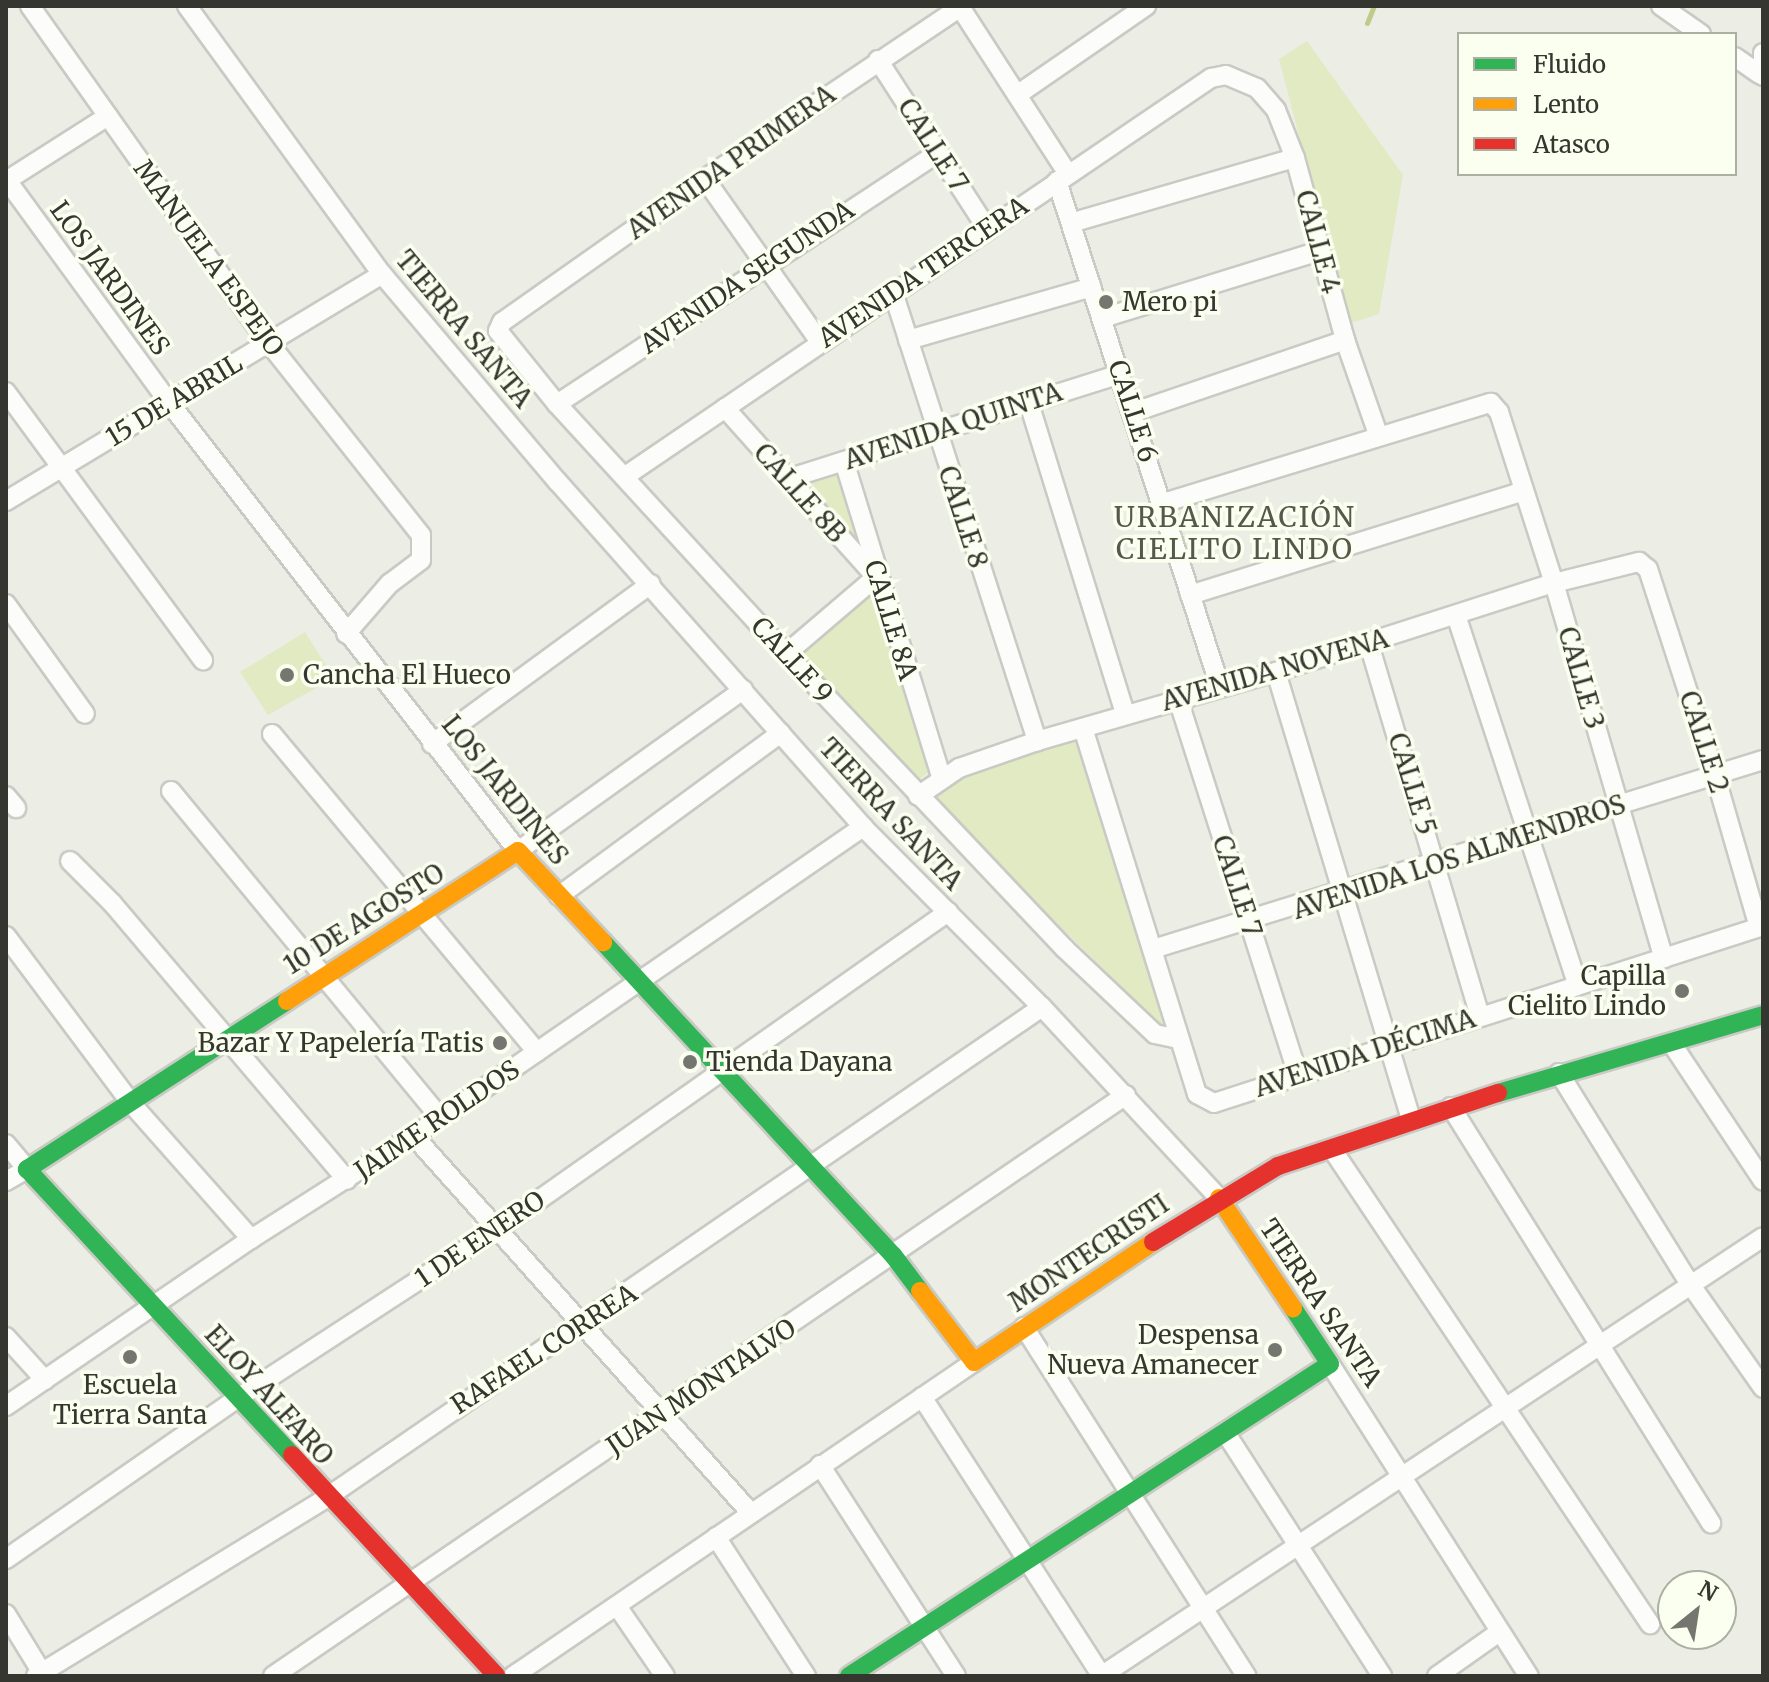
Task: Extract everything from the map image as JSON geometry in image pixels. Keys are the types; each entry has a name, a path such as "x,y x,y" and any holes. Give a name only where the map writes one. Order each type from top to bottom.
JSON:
{"street":[{"name":"MANUELA ESPEJO","path":"30,6 268,342 421,535 421,560 390,583 346,634"},
{"name":"TIERRA SANTA","path":"187,6 382,274 863,827 1042,1007 1219,1198 1405,1475 1498,1633 1529,1676"},
{"path":"1017,95 1146,6"},
{"path":"1661,6 1698,32"},
{"name":"CALLE 6","path":"961,7 1017,95 1063,178 1092,287 1220,687"},
{"name":"AVENIDA PRIMERA","path":"502,322 878,60 961,7"},
{"path":"1737,58 1761,75 1763,53"},
{"name":"CALLE 7","path":"878,60 988,230"},
{"name":"CALLE 4","path":"1226,75 1269,97 1295,158 1345,340 1378,434"},
{"name":"AVENIDA TERCERA","path":"624,477 1211,78 1226,75"},
{"path":"6,180 108,116"},
{"name":"AVENIDA SEGUNDA","path":"557,404 939,152"},
{"path":"1074,222 1295,158"},
{"path":"705,179 820,342"},
{"name":"LOS JARDINES","path":"6,180 171,405 346,634 518,851 810,1170 893,1255 974,1362"},
{"path":"1103,318 1320,251"},
{"name":"15 DE ABRIL","path":"6,501 171,405 382,274"},
{"path":"908,340 1092,287"},
{"name":"CALLE 8","path":"893,292 935,432 1037,741"},
{"name":"CALLE 9","path":"502,322 502,342 918,796 1146,1027 1163,1039 1179,1039"},
{"path":"1134,412 1345,340"},
{"name":"AVENIDA QUINTA","path":"787,479 1028,400 1120,374"},
{"path":"6,392 203,660"},
{"path":"1028,400 1125,714"},
{"name":"CALLE 3","path":"1378,434 1491,403 1499,412 1554,583 1664,958"},
{"name":"CALLE 8B","path":"725,408 876,577"},
{"path":"1163,503 1378,434"},
{"name":"CALLE 8A","path":"844,461 876,577 941,777"},
{"path":"1190,595 1523,491"},
{"name":"AVENIDA NOVENA","path":"918,796 941,777 1037,741 1369,644 1554,583 1639,562"},
{"name":"CALLE 2","path":"1639,562 1648,569 1761,927"},
{"path":"786,654 876,577"},
{"path":"432,744 651,584"},
{"path":"6,604 85,714"},
{"path":"1456,615 1577,984"},
{"name":"CALLE 5","path":"1369,644 1480,1016"},
{"path":"1276,672 1339,895 1411,1120"},
{"name":"10 DE AGOSTO","path":"6,1181 518,851 743,690"},
{"name":"CALLE 7","path":"1178,699 1297,1073"},
{"path":"1083,728 1179,1039"},
{"path":"559,896 781,733"},
{"path":"272,734 537,1052"},
{"name":"AVENIDA LOS ALMENDROS","path":"1153,949 1249,923 1763,760"},
{"path":"171,791 441,1118"},
{"name":"JAIME ROLDOS","path":"6,1406 251,1239 441,1118 863,827"},
{"path":"70,861 227,1037 347,1180"},
{"name":"1 DE ENERO","path":"6,1559 238,1398 496,1230 948,912"},
{"name":"AVENIDA DÉCIMA","path":"1179,1039 1197,1094 1214,1103 1297,1073 1761,927"},
{"path":"6,936 130,1102 251,1239"},
{"name":"RAFAEL CORREA","path":"40,1675 326,1498 810,1170 1042,1007"},
{"name":"MONTECRISTI","path":"513,1676 1024,1327 1219,1198 1278,1166 1559,1073 1672,1044 1763,1015"},
{"path":"1672,1044 1763,1181"},
{"path":"1559,1073 1690,1284 1763,1388"},
{"name":"JUAN MONTALVO","path":"273,1676 1126,1095"},
{"path":"1451,1107 1711,1523"},
{"path":"413,1135 750,1512"},
{"name":"ELOY ALFARO","path":"6,1144 326,1498 497,1676"},
{"path":"1332,1149 1501,1408 1650,1624"},
{"path":"922,1397 1102,1676 1199,1609 1299,1547 1501,1408 1763,1237"},
{"path":"1024,1327 1126,1495 1246,1676"},
{"path":"6,1337 45,1380"},
{"path":"849,1676 1330,1364"},
{"path":"1225,1432 1382,1676"},
{"path":"820,1465 956,1676"},
{"path":"716,1537 806,1676"},
{"path":"617,1606 665,1676"},
{"path":"6,1614 40,1675"},
{"path":"1437,1676 1498,1633"}],"green space":[{"path":"1307,41 1403,175 1379,314 1348,324 1279,59"},
{"path":"838,471 859,547 802,482"},
{"path":"873,594 934,769 916,781 798,654"},
{"name":"Cancha El Hueco","path":"305,632 334,678 268,715 240,672"},
{"path":"1074,738 1170,1034 930,799 973,772"}],"waterway":[{"path":"1367,23 1374,6"}],"traffic: fast":[{"path":"603,942 893,1255 920,1291"},
{"path":"287,1001 27,1169 292,1455"},
{"path":"1498,1093 1763,1015"},
{"path":"849,1676 1330,1364 1293,1308"}],"traffic: slow":[{"path":"287,1001 518,851 603,942"},
{"path":"1219,1198 1293,1308"},
{"path":"920,1291 974,1362 1153,1242"}],"traffic: jam":[{"path":"1153,1242 1278,1166 1498,1093"},
{"path":"292,1455 497,1676"}],"place":[{"name":"Mero pi","path":"1106,302"},
{"name":"Cancha El Hueco","path":"287,675"},
{"name":"Capilla Cielito Lindo","path":"1682,991"},
{"name":"Bazar Y Papelería Tatis","path":"500,1043"},
{"name":"Tienda Dayana","path":"690,1062"},
{"name":"Despensa Nueva Amanecer","path":"1275,1350"},
{"name":"Escuela Tierra Santa","path":"130,1357"}],"district":[{"name":"URBANIZACIÓN CIELITO LINDO","path":"1235,533"}]}
